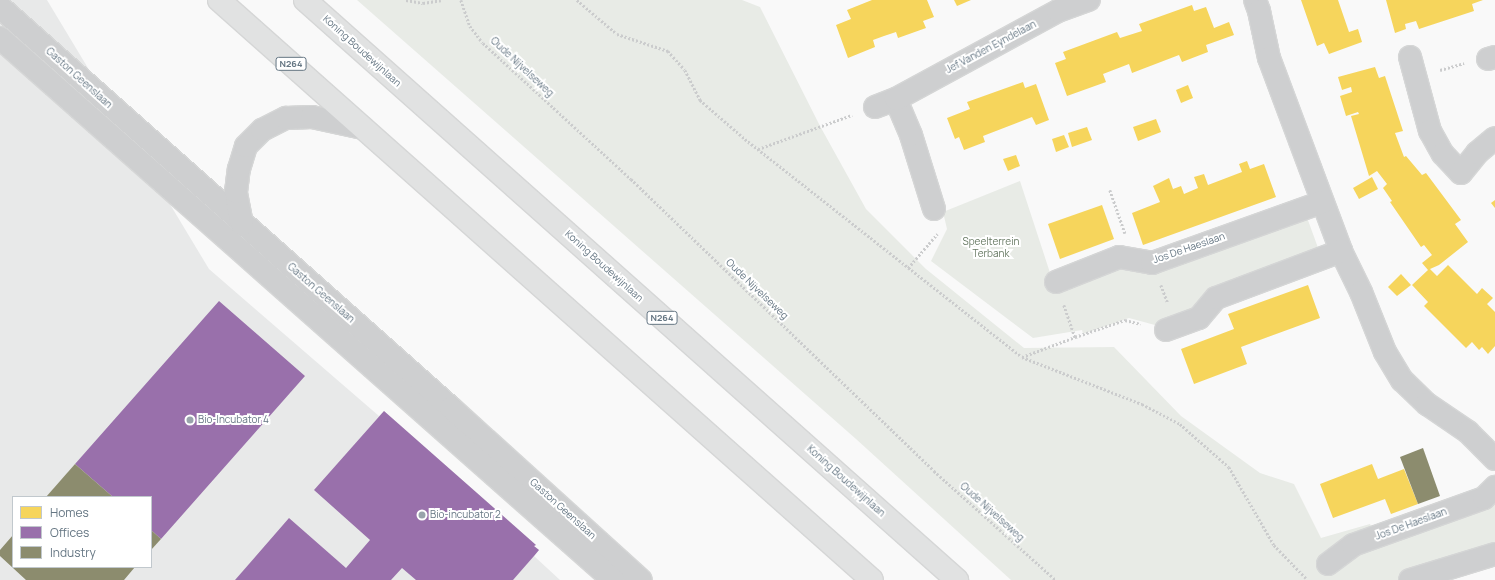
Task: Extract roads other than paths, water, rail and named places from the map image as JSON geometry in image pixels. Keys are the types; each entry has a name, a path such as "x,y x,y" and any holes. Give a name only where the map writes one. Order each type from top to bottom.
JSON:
{"highway":[{"name":"N264","path":"219,0 872,580"},
{"name":"Koning Boudewijnlaan","path":"304,0 957,580"}],"street":[{"name":"Jef Vanden Eyndelaan","path":"875,107 896,99 1058,11 1089,0"},
{"path":"1255,0 1260,11 1269,58 1341,251 1361,292 1384,352 1402,380 1428,404 1468,432 1495,459"},
{"name":"Gaston Geenslaan","path":"0,7 242,224 452,408 641,580"},
{"name":"Gaston Geenslaan","path":"0,38 613,580"},
{"path":"1413,67 1430,131 1443,154 1461,173 1477,152 1495,138"},
{"path":"896,99 911,135 934,209"},
{"path":"242,224 236,192 238,169 246,146 262,130 286,118 312,117 363,128"},
{"name":"Jos De Haeslaan","path":"1056,282 1119,257 1143,261 1322,202"},
{"path":"1172,328 1199,318 1216,298 1341,251"},
{"name":"Jos De Haeslaan","path":"1328,564 1353,545 1484,498 1495,488"},
{"path":"1410,580 1495,554"}],"place":[{"name":"Bio-Incubator 4","path":"190,420"},
{"name":"Bio-incubator 2","path":"422,515"}],"park label":[{"name":"Speelterrein Terbank","path":"991,246"}]}
